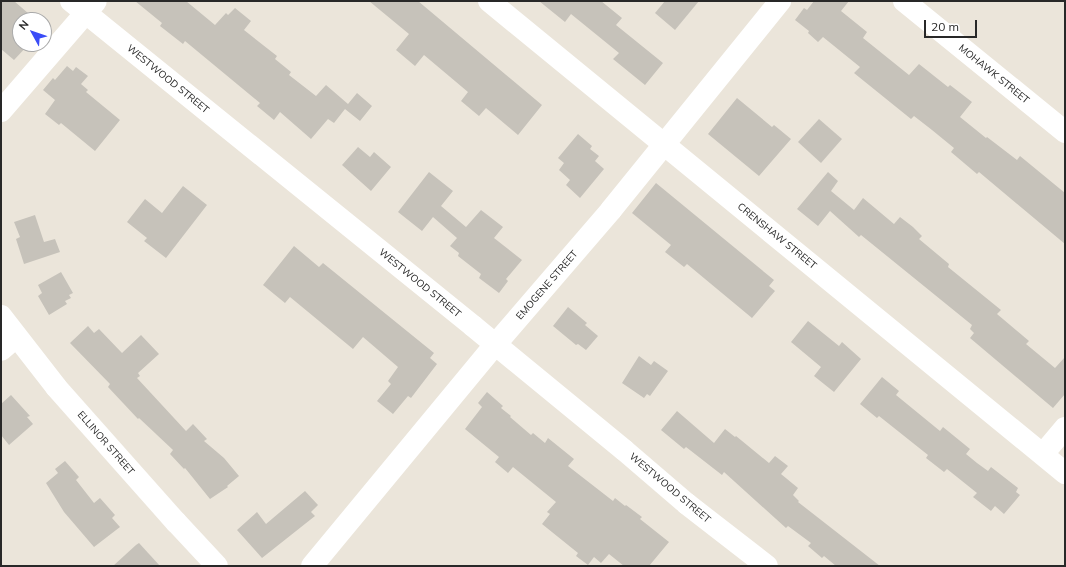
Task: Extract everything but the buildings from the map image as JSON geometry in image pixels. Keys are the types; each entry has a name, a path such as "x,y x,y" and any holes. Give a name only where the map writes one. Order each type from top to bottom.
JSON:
{"street":[{"name":"CRENSHAW STREET","path":"489,1 665,143 1065,472"},
{"name":"EMOGENE STREET","path":"312,566 495,345 611,210 780,1"},
{"name":"MOHAWK STREET","path":"904,1 1065,132"},
{"path":"1,111 84,5"},
{"name":"WESTWOOD STREET","path":"84,5 624,450 687,504 767,566"},
{"name":"ELLINOR STREET","path":"1,316 8,344 56,387 217,566"},
{"path":"1043,454 1065,428"}]}
